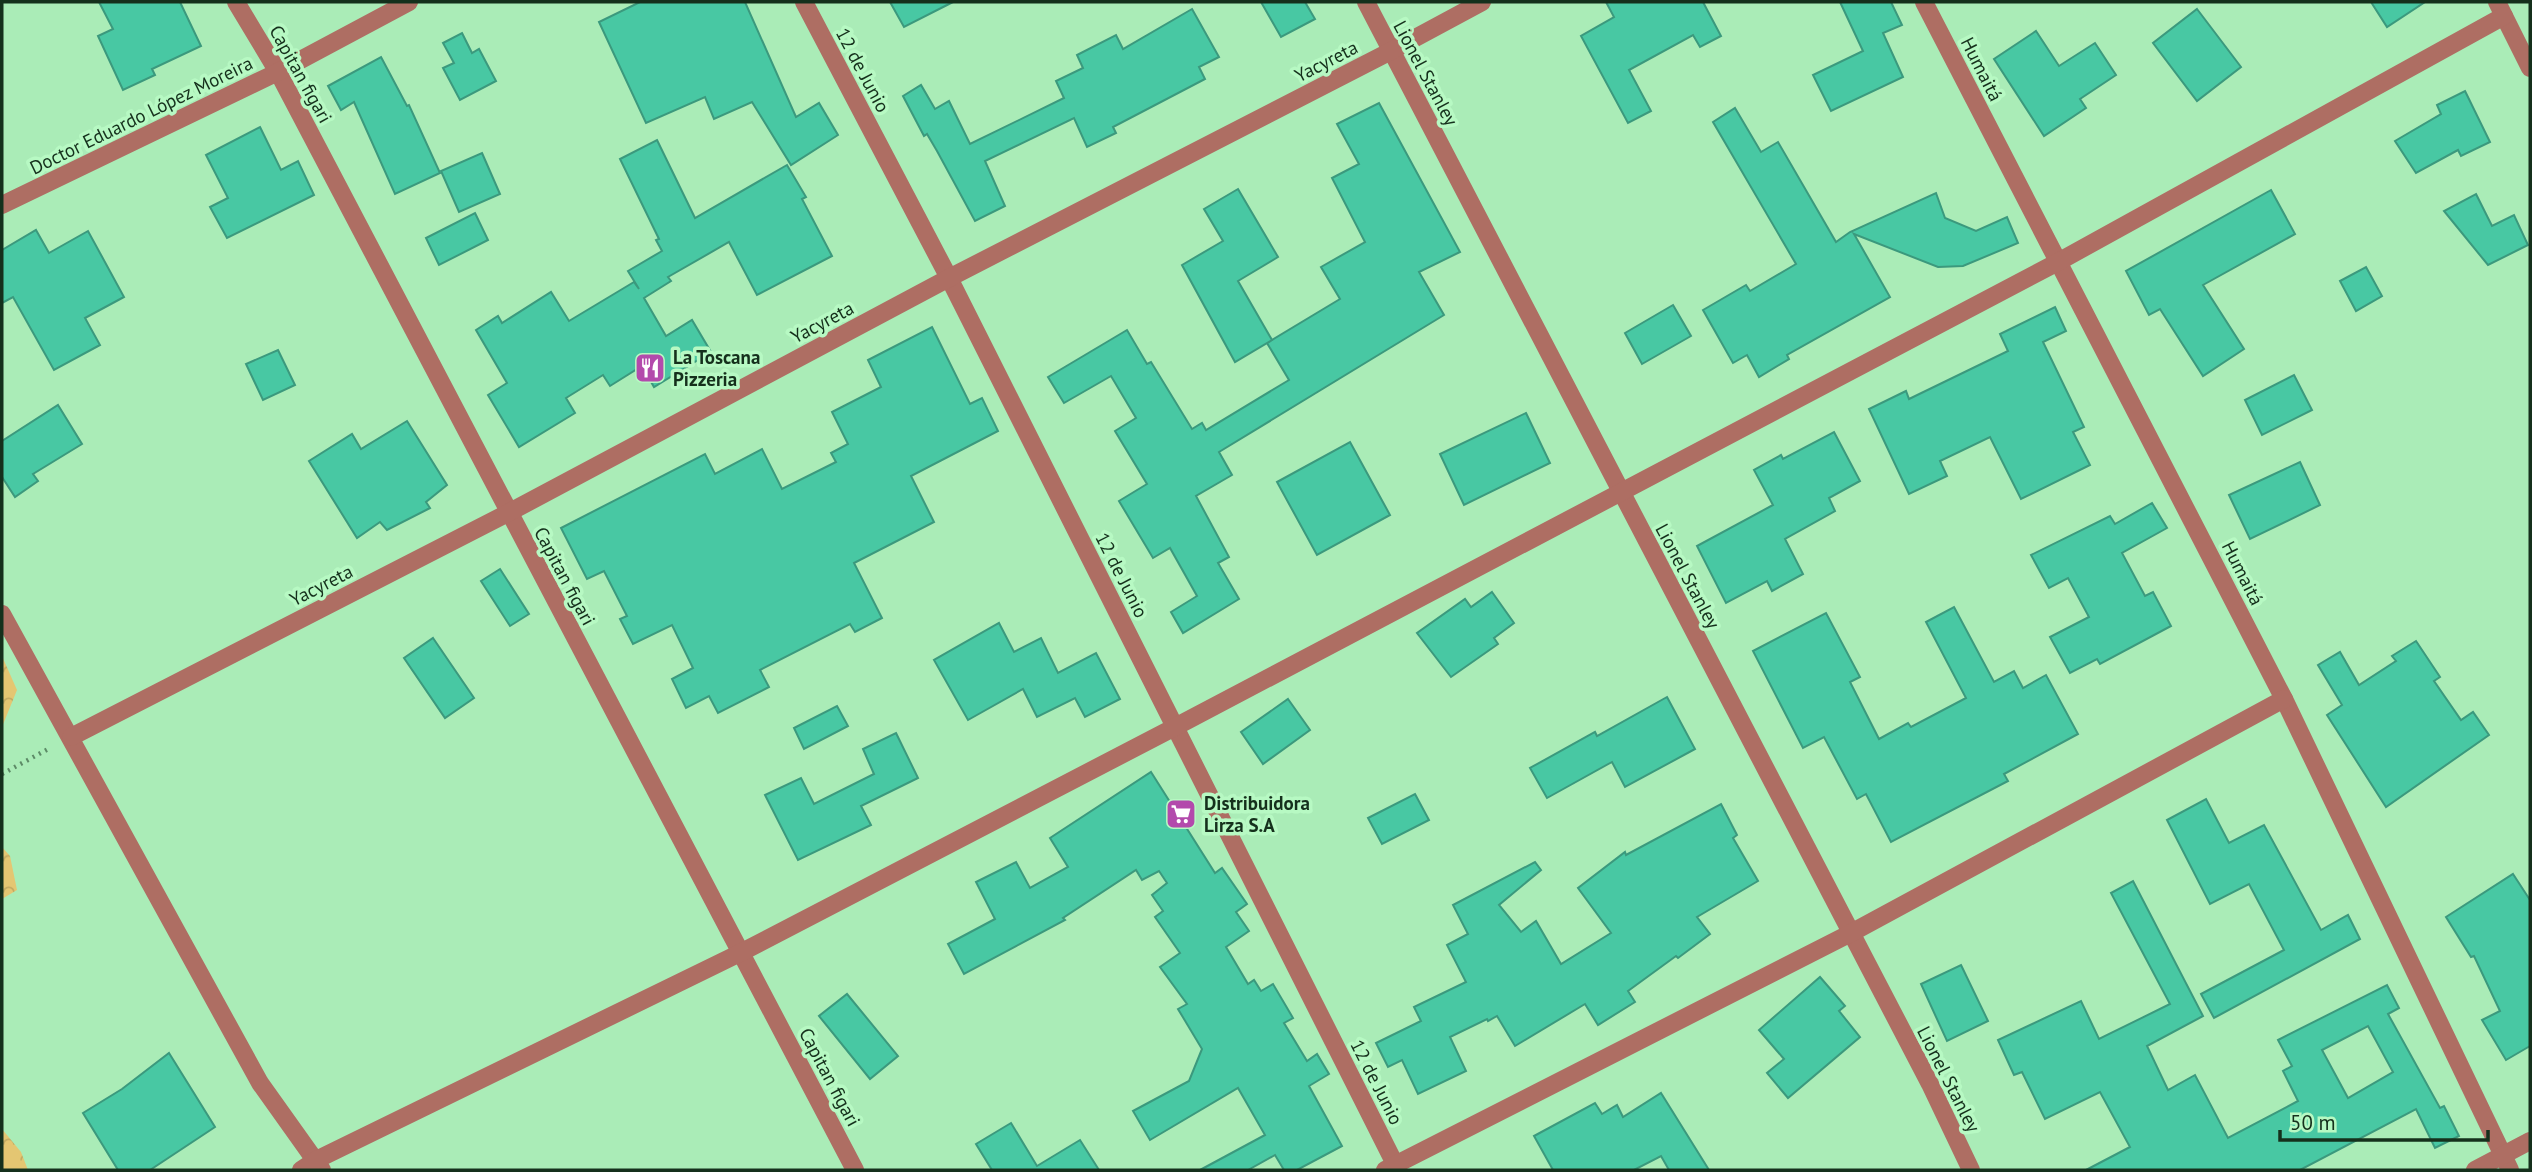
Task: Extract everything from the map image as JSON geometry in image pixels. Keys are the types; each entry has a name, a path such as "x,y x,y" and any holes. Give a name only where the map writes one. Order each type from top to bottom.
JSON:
{"street":[{"name":"Capitan figari","path":"236,2 278,72 855,1170"},
{"name":"Doctor Eduardo López Moreira","path":"2,205 278,72 409,2"},
{"name":"12 de Junio","path":"804,2 949,278 1393,1169"},
{"name":"Lionel Stanley","path":"1366,2 1930,1084 1971,1170"},
{"name":"Yacyreta","path":"71,737 508,513 949,278 1482,2"},
{"name":"Humaitá","path":"1924,2 2284,699 2507,1163"},
{"path":"2,614 261,1083 313,1167 740,953 2059,262 2500,9 2530,68"},
{"path":"1393,1169 1851,933 2284,699"},
{"path":"2475,1170 2507,1163 2530,1141"}],"path":[{"path":"2,774 71,737"}],"green space":[{"path":"2,656 17,690 2,727"},
{"path":"2,847 10,856 17,890 2,899"},
{"path":"2,1129 21,1152 28,1170 2,1170"}],"building":[{"path":"99,2 180,2 201,46 152,69 155,75 123,90 98,36 113,29"},
{"path":"640,2 745,2 796,117 819,103 838,135 791,165 752,102 714,119 705,97 646,123 599,22"},
{"path":"890,2 953,2 904,27"},
{"path":"1261,2 1305,2 1315,19 1281,37"},
{"path":"1606,2 1703,2 1721,36 1700,47 1693,35 1629,70 1651,111 1628,123 1581,36 1614,17"},
{"path":"1840,2 1891,2 1902,25 1883,33 1903,77 1831,111 1813,75 1863,51"},
{"path":"2371,2 2425,2 2387,27"},
{"path":"1192,9 1219,57 1199,67 1205,79 1113,127 1116,133 1087,147 1074,118 985,161 1005,206 975,221 903,96 921,85 935,109 949,101 970,144 1064,98 1056,81 1083,68 1077,55 1116,35 1123,49"},
{"path":"2197,9 2241,67 2197,101 2153,43"},
{"path":"2036,31 2059,66 2095,43 2116,75 2080,99 2086,108 2044,136 1994,59"},
{"path":"462,33 472,53 479,49 496,81 460,100 443,68 454,63 443,43"},
{"path":"381,57 407,106 409,105 440,173 395,194 354,102 341,110 328,86"},
{"path":"2465,91 2490,142 2461,156 2458,150 2416,173 2395,141 2441,114 2437,105"},
{"path":"1379,103 1460,252 1419,272 1444,315 1219,452 1232,475 1196,496 1229,557 1218,563 1239,599 1183,633 1171,612 1197,596 1170,548 1153,558 1119,501 1147,484 1115,431 1136,418 1111,376 1064,403 1048,377 1127,330 1147,364 1151,362 1192,429 1202,423 1206,430 1289,380 1267,343 1340,299 1321,267 1365,242 1332,178 1359,164 1337,124"},
{"path":"1735,108 1761,152 1778,142 1836,242 1850,232 1936,193 1945,218 1976,231 2007,217 2018,243 1963,266 1938,267 1854,234 1890,297 1787,355 1789,359 1759,377 1747,355 1733,363 1703,310 1746,285 1750,291 1796,264 1713,122"},
{"path":"260,127 281,170 298,161 314,195 227,238 210,207 228,198 206,155"},
{"path":"657,140 695,218 787,165 806,197 802,199 832,256 757,295 729,242 668,277 671,281 644,298 666,336 692,320 711,352 654,387 642,366 610,386 603,375 566,398 575,413 519,447 488,395 507,383 476,330 498,316 502,323 551,292 569,321 634,282 639,289 628,271 662,251 656,240 659,239 620,159"},
{"path":"482,153 500,194 459,212 441,171"},
{"path":"1238,189 1278,257 1238,281 1272,340 1235,362 1182,265 1223,241 1204,209"},
{"path":"2271,190 2295,234 2203,285 2244,349 2203,376 2160,309 2149,315 2126,271"},
{"path":"2476,194 2492,226 2514,215 2528,245 2488,265 2444,211"},
{"path":"475,213 488,240 439,265 426,238"},
{"path":"36,230 49,253 88,231 124,297 85,318 100,345 54,370 13,297 2,303 2,250"},
{"path":"2366,267 2382,296 2356,311 2340,281"},
{"path":"1673,305 1691,336 1642,364 1625,333"},
{"path":"2055,307 2066,331 2043,342 2084,427 2073,432 2090,465 2021,499 1990,437 1940,461 1947,476 1909,494 1869,409 1906,391 1909,399 2008,351 2000,334"},
{"path":"932,327 970,404 982,398 998,431 911,476 934,522 854,563 882,618 855,632 850,624 760,670 769,687 718,713 709,696 686,708 672,679 693,668 672,625 633,644 620,619 627,616 604,571 587,579 561,528 705,454 715,474 762,449 782,489 836,462 831,453 848,444 832,412 881,387 868,360"},
{"path":"278,350 295,385 263,400 246,364"},
{"path":"2294,375 2312,410 2262,435 2245,400"},
{"path":"58,405 82,444 33,474 38,481 15,497 2,477 2,441"},
{"path":"1526,413 1550,463 1464,505 1440,454"},
{"path":"407,421 447,485 426,502 430,508 387,530 380,522 357,538 309,461 352,434 361,449"},
{"path":"1834,432 1860,481 1829,498 1835,511 1785,539 1803,574 1772,591 1767,581 1726,603 1697,546 1773,505 1754,470 1781,455 1783,459"},
{"path":"1350,442 1390,515 1317,555 1277,482"},
{"path":"2300,462 2320,505 2250,539 2229,495"},
{"path":"2152,503 2167,528 2122,553 2145,596 2153,592 2171,626 2100,664 2097,659 2070,673 2050,637 2089,617 2068,578 2049,588 2031,555 2110,516 2115,524"},
{"path":"500,569 529,614 510,626 481,581"},
{"path":"1492,592 1514,623 1494,638 1498,644 1451,677 1417,633 1465,599 1471,607"},
{"path":"1954,607 1994,682 2014,671 2023,688 2046,675 2078,734 2004,774 2008,781 1891,842 1866,794 1857,799 1824,737 1803,748 1753,651 1826,613 1860,677 1850,682 1879,739 1908,723 1911,727 1966,698 1926,622"},
{"path":"999,623 1014,652 1041,638 1058,673 1096,653 1120,699 1085,717 1075,698 1037,717 1023,689 968,720 934,660"},
{"path":"433,638 474,698 445,718 404,658"},
{"path":"2416,641 2440,677 2434,681 2461,720 2473,712 2489,735 2386,807 2327,715 2342,705 2318,665 2340,652 2359,685 2396,661 2392,656"},
{"path":"1667,697 1695,749 1625,787 1612,762 1547,798 1530,768 1595,732 1597,736"},
{"path":"1288,699 1310,730 1263,764 1241,732"},
{"path":"837,706 848,726 804,749 794,728"},
{"path":"896,733 918,778 861,806 871,825 798,860 765,795 801,778 814,804 874,774 863,749"},
{"path":"1151,772 1215,873 1222,868 1247,904 1236,912 1249,931 1226,947 1248,984 1254,980 1261,991 1273,984 1293,1018 1284,1023 1307,1061 1317,1054 1329,1074 1309,1086 1342,1146 1297,1170 1284,1170 1275,1155 1248,1170 1200,1170 1265,1135 1238,1088 1150,1140 1133,1111 1189,1081 1202,1049 1178,1009 1187,1004 1160,967 1180,953 1155,917 1163,911 1152,895 1167,883 1159,871 1142,880 1136,870 1063,918 1065,920 964,974 948,944 995,919 976,882 1016,862 1030,888 1068,867 1050,838"},
{"path":"1415,794 1429,820 1382,844 1368,818"},
{"path":"2206,799 2229,843 2264,825 2321,930 2348,915 2360,939 2214,1018 2201,994 2284,950 2249,884 2210,904 2167,820"},
{"path":"1721,804 1737,835 1733,838 1758,881 1697,917 1710,934 1628,991 1635,1002 1598,1025 1585,1004 1515,1046 1497,1016 1488,1021 1487,1019 1450,1037 1466,1071 1418,1094 1402,1060 1388,1067 1376,1043 1421,1021 1414,1007 1466,982 1447,945 1468,934 1453,905 1535,862 1541,870 1499,905 1521,932 1536,921 1561,964 1611,933 1578,888 1625,852 1626,855"},
{"path":"2513,874 2530,900 2530,1046 2506,1060 2482,1020 2500,1011 2474,956 2471,957 2446,917"},
{"path":"2133,881 2203,1016 2147,1046 2168,1090 2195,1075 2228,1138 2298,1101 2283,1071 2292,1066 2278,1040 2387,985 2399,1008 2388,1014 2440,1108 2444,1106 2459,1136 2435,1148 2416,1109 2300,1170 2086,1170 2130,1147 2100,1092 2045,1119 2022,1072 2014,1075 1998,1040 2081,1001 2099,1039 2170,1004 2111,893","holes":["2368,1026 2393,1072 2348,1098 2322,1050"]},
{"path":"1961,965 1988,1021 1947,1041 1921,984"},
{"path":"1820,977 1845,1006 1839,1011 1860,1037 1788,1098 1767,1073 1784,1059 1759,1030"},
{"path":"847,994 898,1056 870,1079 819,1016"},
{"path":"169,1053 215,1127 150,1170 118,1170 83,1113 122,1089"},
{"path":"1661,1093 1709,1170 1669,1170 1661,1156 1634,1170 1553,1170 1534,1136 1595,1103 1602,1114 1617,1105 1623,1117"},
{"path":"1011,1123 1037,1166 1080,1140 1099,1170 992,1170 976,1144"}],"place":[{"name":"La Toscana Pizzeria","path":"650,368"},
{"name":"Distribuidora Lirza S.A","path":"1181,814"}]}
